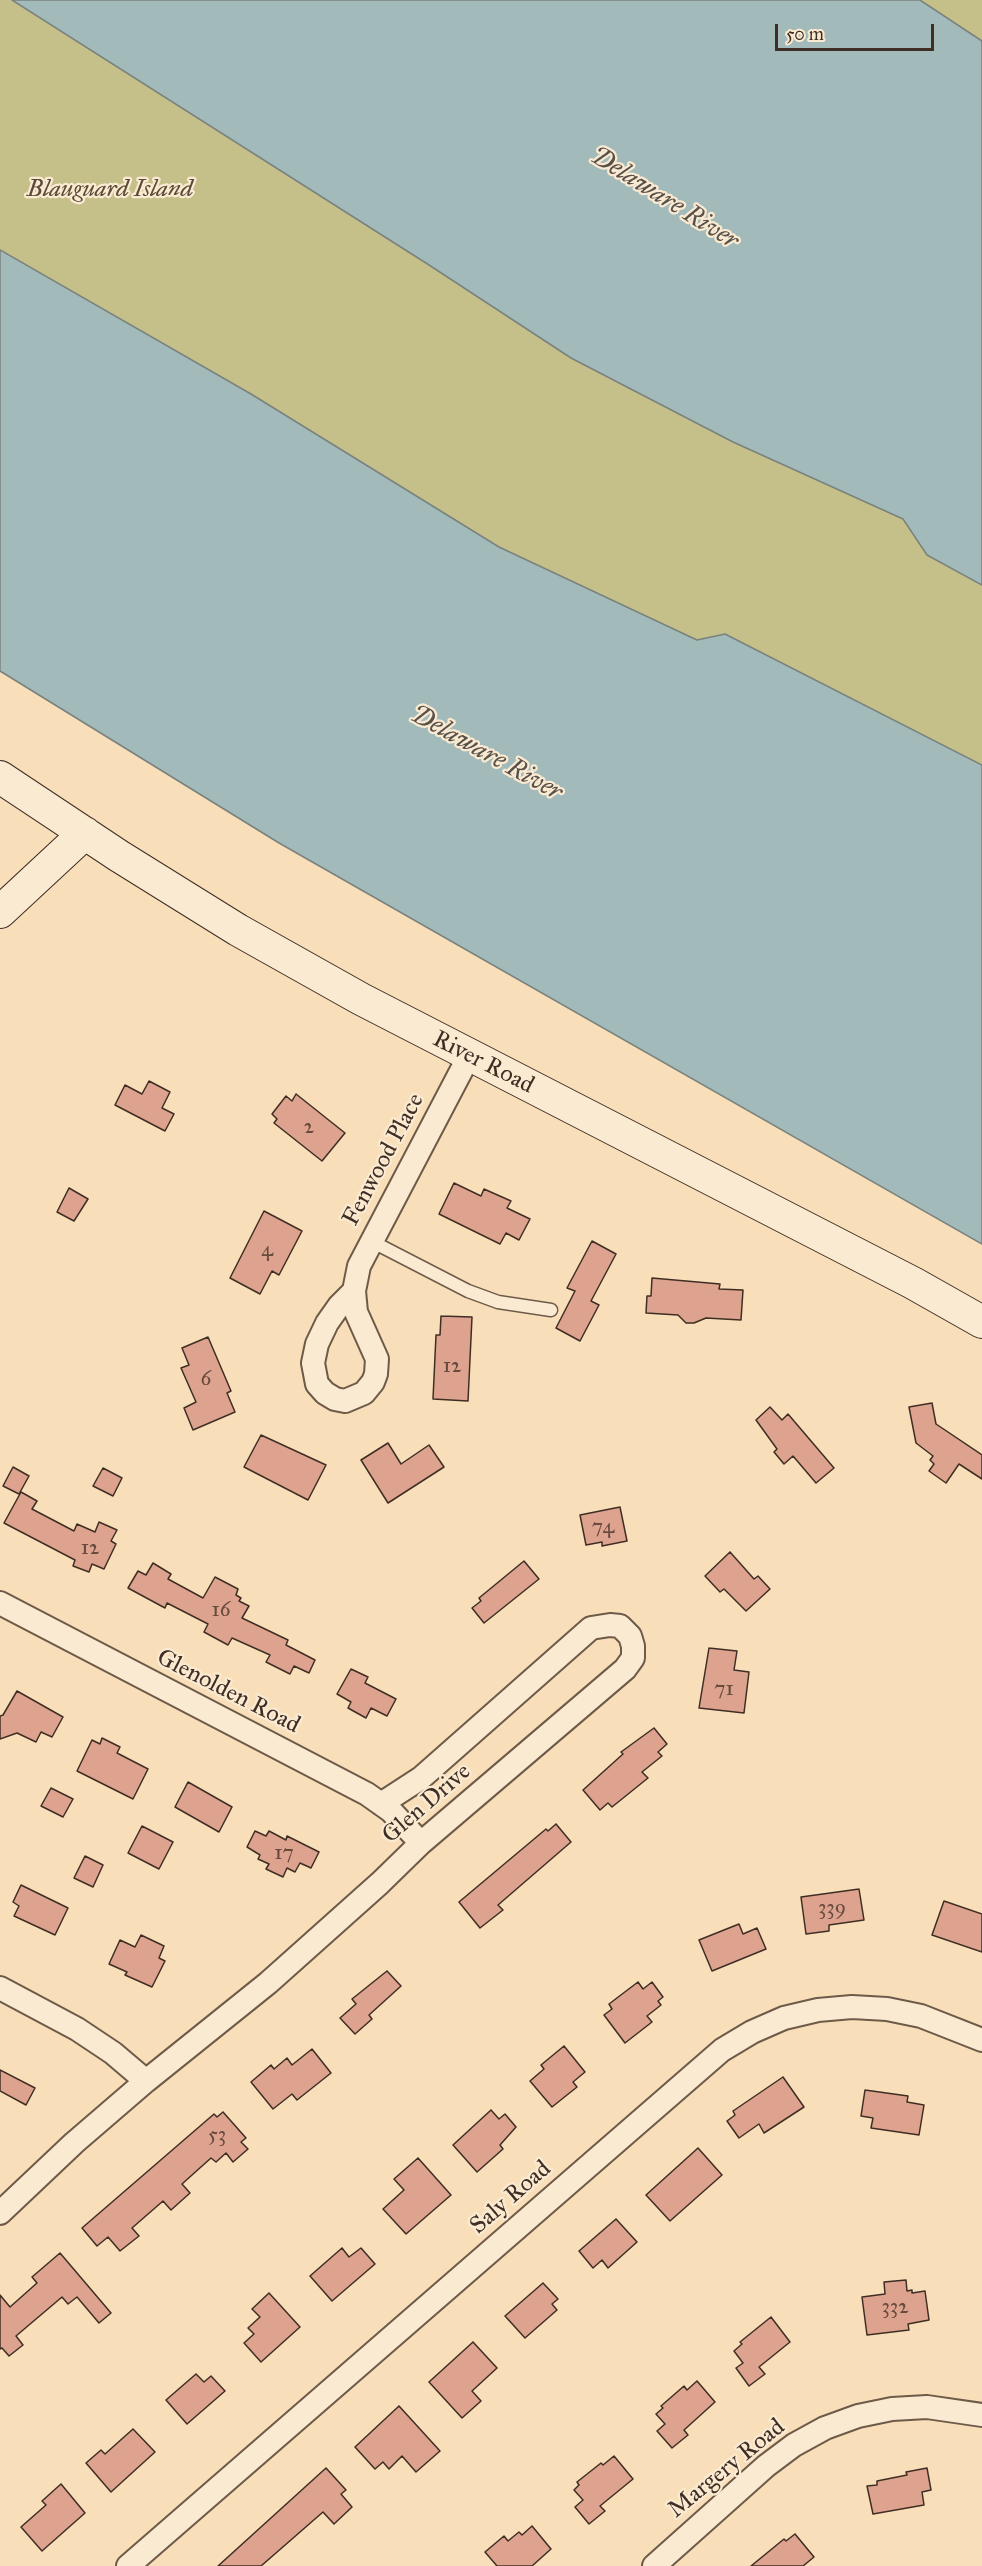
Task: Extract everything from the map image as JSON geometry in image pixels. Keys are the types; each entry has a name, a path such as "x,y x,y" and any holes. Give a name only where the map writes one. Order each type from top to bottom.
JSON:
{"main road":[{"name":"River Road","path":"0,777 238,930 361,999 913,1283 982,1322"},
{"path":"0,912 85,833"}],"street":[{"name":"Fenwood Place","path":"354,1291 359,1266 469,1056"},
{"name":"Glenolden Road","path":"0,1603 381,1804 421,1843"},
{"name":"Glen Drive","path":"0,2213 74,2143 146,2080 268,1983 380,1883 421,1843 625,1669 633,1658 633,1646 625,1630 620,1626 591,1628 421,1778 381,1804"},
{"path":"0,1988 77,2029 113,2053 146,2080"},
{"name":"Saly Road","path":"128,2566 722,2050 752,2032 784,2018 818,2010 852,2007 887,2009 921,2016 982,2040"},
{"name":"Margery Road","path":"654,2566 766,2466 794,2445 825,2428 858,2416 892,2409 927,2407 982,2415"}],"lane":[{"path":"371,1242 468,1291 498,1302 551,1310"}],"green space":[{"name":"Blauguard Island","path":"0,0 12,0 571,358 733,442 903,519 927,555 982,585 982,765 725,634 697,640 499,547 251,394 0,250"},
{"path":"920,0 982,0 982,41"}],"water":[{"name":"Delaware River","path":"12,0 920,0 982,41 982,585 927,555 903,519 733,442 571,358"},
{"name":"Delaware River","path":"0,250 251,394 499,547 697,640 725,634 982,765 982,1244 279,843 0,671"}],"building":[{"path":"149,1081 170,1092 162,1108 174,1114 165,1131 115,1105 125,1085 142,1094"},
{"path":"296,1094 345,1133 322,1161 274,1123 277,1119 272,1114 286,1096 292,1101"},
{"path":"454,1183 481,1196 484,1189 511,1201 507,1208 530,1219 519,1240 506,1233 500,1244 439,1214"},
{"path":"69,1188 88,1199 74,1221 57,1212"},
{"path":"264,1211 302,1231 279,1275 272,1271 260,1294 230,1278"},
{"path":"592,1241 616,1254 591,1301 599,1305 580,1341 556,1328 575,1291 567,1288"},
{"path":"652,1278 720,1284 719,1289 743,1290 741,1320 706,1318 694,1323 686,1323 678,1315 646,1313 647,1296 651,1296"},
{"path":"441,1316 472,1317 468,1401 433,1399 436,1335 440,1335"},
{"path":"208,1337 231,1391 227,1393 235,1412 193,1430 184,1408 196,1402 181,1368 189,1365 182,1348"},
{"path":"932,1403 936,1424 982,1455 982,1479 959,1464 946,1483 929,1471 934,1464 930,1460 933,1456 916,1443 909,1407"},
{"path":"770,1407 782,1420 788,1414 834,1468 816,1483 793,1456 784,1464 774,1452 777,1449 756,1420"},
{"path":"261,1435 326,1465 308,1500 244,1467"},
{"path":"388,1443 401,1464 429,1445 444,1467 388,1503 361,1460"},
{"path":"13,1467 29,1476 19,1494 3,1486"},
{"path":"103,1468 122,1478 113,1496 93,1486"},
{"path":"21,1492 37,1501 32,1509 74,1531 77,1524 95,1532 99,1522 117,1530 111,1541 116,1544 104,1569 92,1564 89,1572 73,1566 75,1560 4,1523"},
{"path":"620,1507 627,1541 602,1546 602,1542 586,1545 580,1515"},
{"path":"730,1552 754,1579 758,1576 770,1589 746,1611 724,1589 720,1592 705,1576"},
{"path":"524,1561 539,1579 484,1623 472,1608 481,1601 479,1598"},
{"path":"153,1563 171,1574 168,1579 203,1598 215,1577 238,1589 236,1595 241,1598 239,1601 249,1606 242,1618 288,1640 286,1645 315,1660 309,1673 294,1666 290,1674 266,1662 270,1655 232,1638 228,1645 204,1632 208,1624 167,1603 165,1608 128,1588 138,1571 146,1575"},
{"path":"709,1648 737,1651 734,1670 749,1672 744,1713 699,1708"},
{"path":"351,1669 368,1677 365,1683 396,1699 387,1716 371,1708 366,1718 348,1708 351,1702 337,1694"},
{"path":"17,1691 63,1717 52,1737 41,1732 36,1742 17,1733 0,1739 0,1716 3,1715"},
{"path":"654,1728 667,1744 658,1752 662,1756 642,1772 648,1778 612,1807 608,1803 600,1810 583,1790 623,1754 621,1752"},
{"path":"102,1738 120,1747 117,1753 148,1769 133,1799 77,1771 92,1740 100,1744"},
{"path":"188,1782 232,1807 219,1832 175,1807"},
{"path":"51,1788 73,1799 63,1817 41,1806"},
{"path":"556,1824 571,1842 498,1905 503,1910 480,1928 459,1902 546,1829 548,1831"},
{"path":"142,1826 173,1842 159,1869 128,1853"},
{"path":"255,1831 266,1836 269,1831 286,1840 287,1836 319,1852 311,1868 300,1863 295,1872 287,1868 283,1877 266,1869 269,1864 258,1859 260,1855 247,1847"},
{"path":"85,1856 103,1865 93,1887 74,1878"},
{"path":"21,1885 68,1908 55,1935 14,1916 19,1906 13,1902"},
{"path":"859,1889 864,1920 829,1925 829,1931 806,1934 801,1897"},
{"path":"944,1901 982,1914 982,1952 932,1935"},
{"path":"739,1924 743,1934 757,1928 766,1949 712,1971 699,1940"},
{"path":"141,1935 164,1946 159,1958 165,1961 152,1987 125,1975 127,1972 109,1964 120,1940 135,1947"},
{"path":"387,1971 401,1986 369,2015 372,2019 355,2034 340,2018 356,2004 352,1999"},
{"path":"638,1982 643,1989 652,1982 663,1997 658,2001 661,2005 647,2016 652,2022 625,2043 604,2015 612,2009 609,2004"},
{"path":"564,2046 585,2072 573,2082 577,2087 552,2107 530,2081 544,2069 541,2065"},
{"path":"312,2049 331,2073 297,2100 292,2094 273,2109 251,2082 271,2065 274,2069 287,2058 292,2065"},
{"path":"0,2070 35,2088 26,2105 0,2091"},
{"path":"783,2077 804,2107 764,2133 759,2124 739,2138 727,2121 735,2115 733,2111"},
{"path":"865,2090 908,2096 907,2102 924,2105 919,2135 871,2128 873,2118 861,2116"},
{"path":"491,2110 499,2119 505,2114 516,2127 500,2145 503,2149 477,2172 453,2145"},
{"path":"223,2112 246,2138 241,2142 248,2149 233,2162 226,2153 216,2162 211,2158 182,2184 190,2193 171,2210 163,2201 132,2228 139,2236 120,2251 108,2237 97,2246 82,2228 214,2114 217,2117"},
{"path":"698,2148 722,2175 670,2221 646,2195"},
{"path":"418,2158 451,2195 406,2234 383,2209 404,2190 394,2179"},
{"path":"616,2219 637,2242 608,2268 602,2260 593,2268 579,2251"},
{"path":"342,2248 349,2257 361,2248 375,2264 332,2301 310,2276"},
{"path":"60,2253 111,2313 99,2323 77,2297 68,2304 62,2297 16,2336 23,2345 9,2356 2,2348 0,2349 0,2295 10,2307 37,2283 32,2277"},
{"path":"906,2280 907,2291 912,2290 912,2293 925,2291 929,2320 908,2324 909,2330 867,2335 862,2297 885,2294 884,2282"},
{"path":"543,2283 558,2299 552,2304 557,2310 525,2338 505,2316"},
{"path":"269,2293 300,2327 261,2362 244,2343 254,2334 248,2328 260,2317 252,2309"},
{"path":"771,2317 790,2342 759,2367 765,2374 749,2386 736,2368 743,2363 734,2351 742,2344 740,2342"},
{"path":"473,2342 497,2368 472,2391 481,2401 462,2418 429,2382"},
{"path":"196,2374 204,2382 211,2376 225,2391 187,2424 166,2400"},
{"path":"697,2381 715,2402 684,2430 688,2435 672,2448 657,2431 665,2424 656,2414 663,2408 661,2406 684,2386 687,2390"},
{"path":"399,2406 440,2451 416,2472 402,2456 389,2469 383,2462 375,2469 355,2447"},
{"path":"133,2429 155,2452 111,2492 86,2463 101,2450 105,2454"},
{"path":"614,2456 633,2479 600,2506 605,2511 589,2524 575,2507 583,2500 574,2490 579,2485 577,2482"},
{"path":"326,2468 346,2490 341,2494 352,2507 334,2524 323,2512 261,2566 218,2566"},
{"path":"927,2468 931,2490 922,2492 924,2505 873,2514 867,2486 877,2485 877,2481 907,2475 906,2472"},
{"path":"61,2484 85,2513 42,2551 21,2527 46,2505 42,2501"},
{"path":"532,2526 551,2549 532,2566 497,2566 485,2552 504,2536 508,2541 519,2532 522,2535"},
{"path":"795,2534 814,2557 803,2566 751,2566 784,2539 786,2541"}]}
